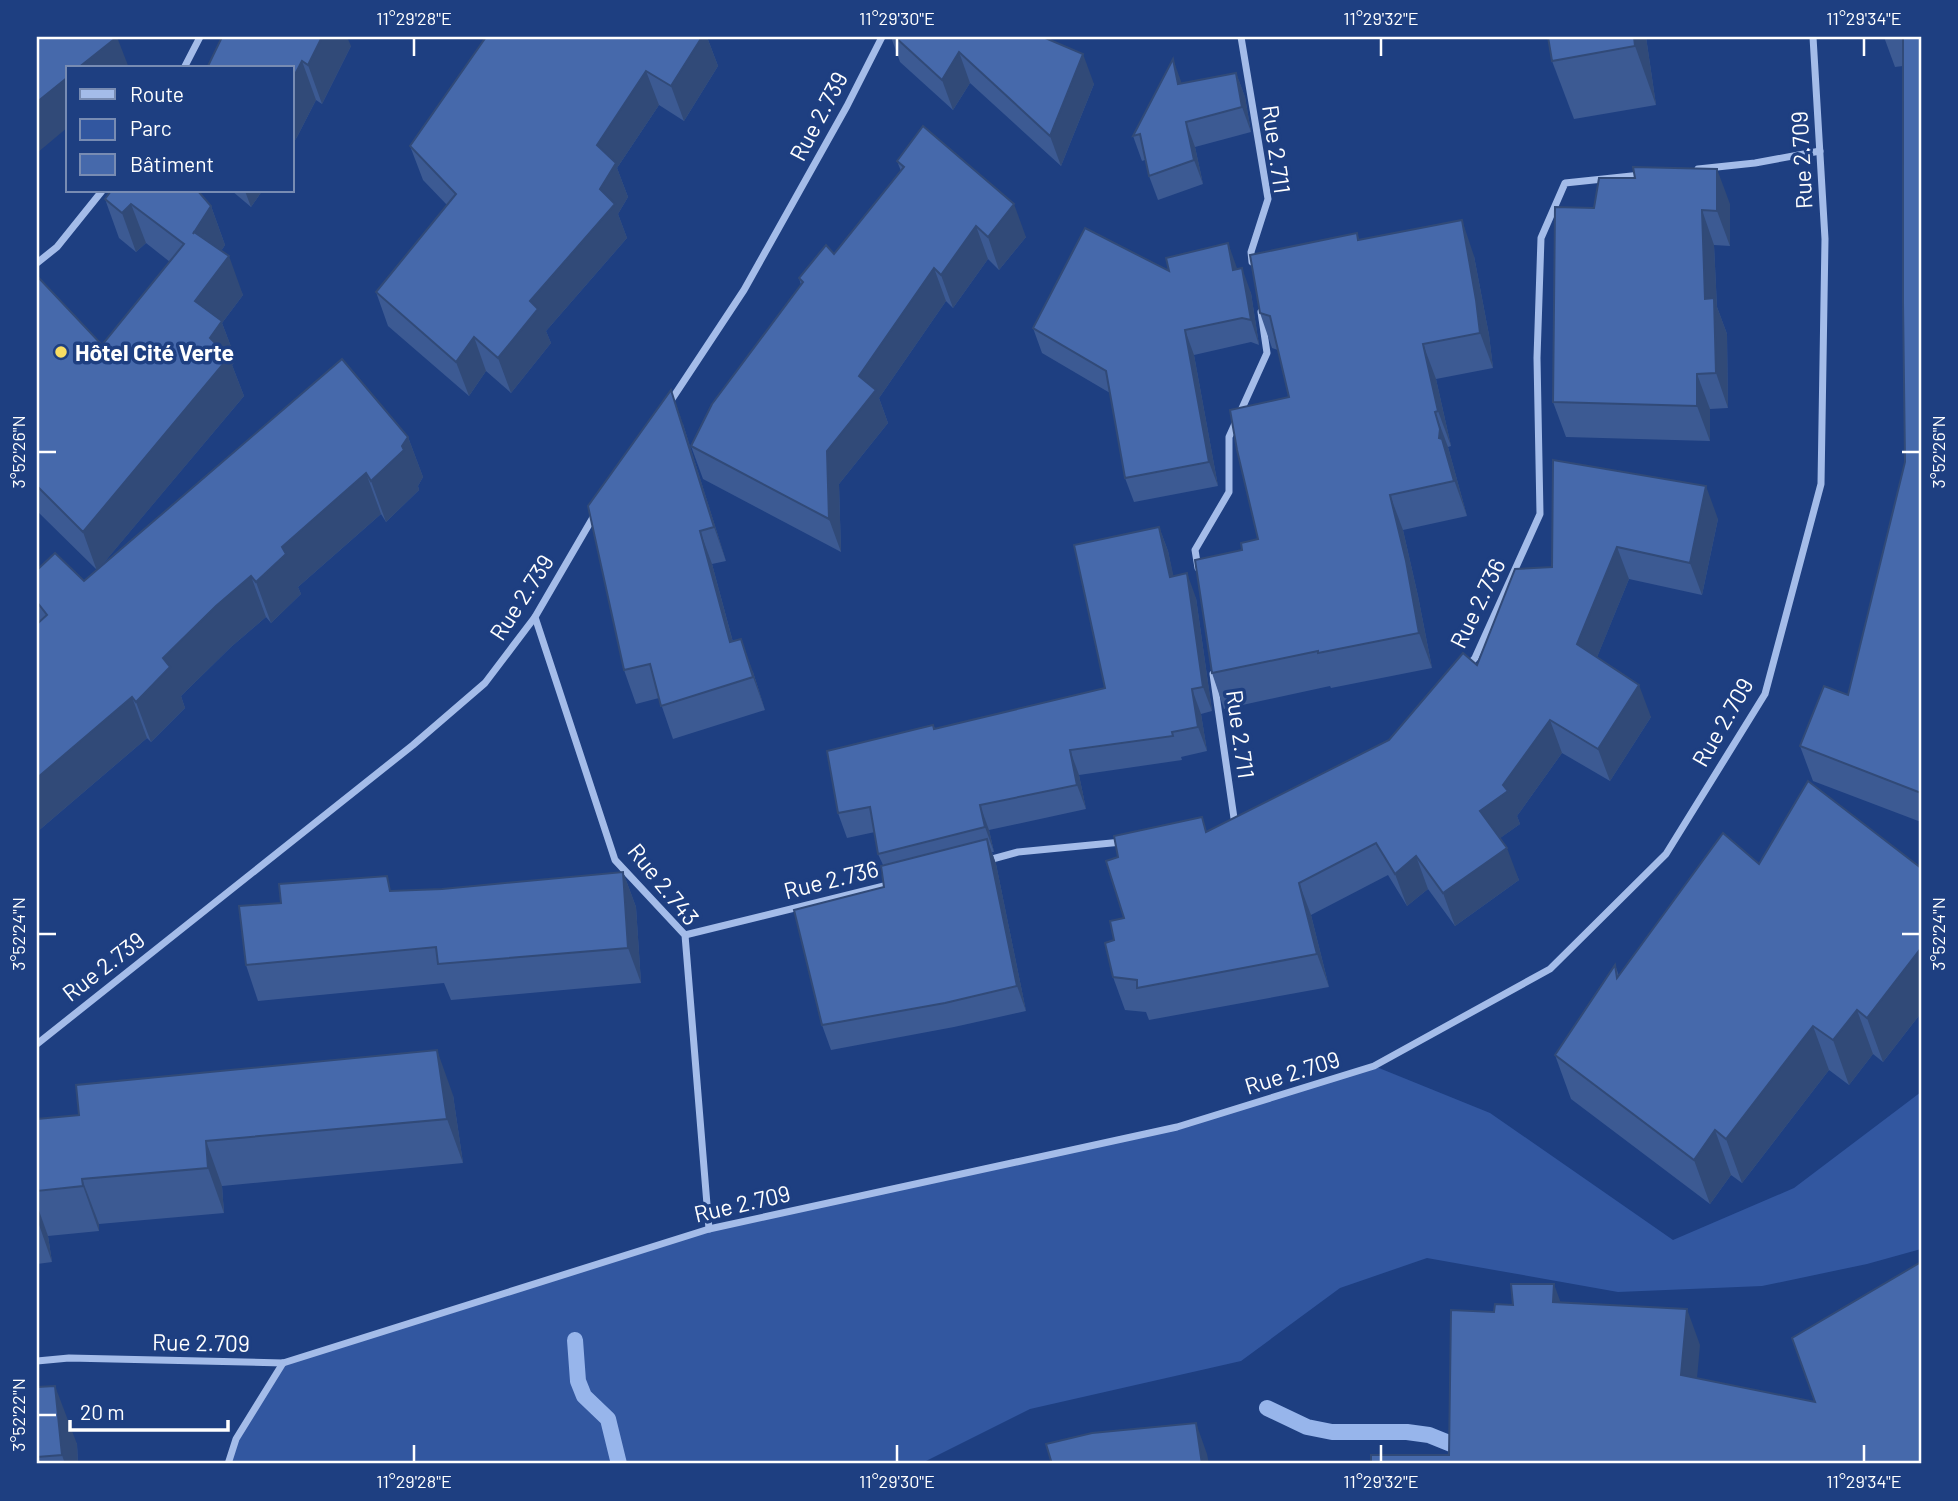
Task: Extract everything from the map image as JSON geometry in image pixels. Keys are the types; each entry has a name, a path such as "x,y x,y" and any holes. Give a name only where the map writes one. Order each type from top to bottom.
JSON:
{"street":[{"path":"185,66 200,37"},
{"name":"Rue 2.739","path":"666,407 744,290 847,106 882,37"},
{"name":"Rue 2.711","path":"1241,37 1268,199 1251,252 1253,265"},
{"name":"Rue 2.709","path":"37,1361 69,1358 283,1363 709,1229 1177,1127 1374,1066 1550,969 1666,854 1765,694 1821,484 1825,239 1813,37"},
{"path":"1687,170 1755,163 1820,151"},
{"name":"Rue 2.736","path":"1457,677 1475,658 1540,514 1537,358 1541,239 1565,183 1647,174"},
{"path":"37,263 57,247 101,192"},
{"path":"1199,577 1195,550 1229,492 1229,437 1267,353 1259,303"},
{"name":"Rue 2.739","path":"37,1044 413,745 485,683 535,617 597,512"},
{"name":"Rue 2.743","path":"535,617 615,860 685,935 709,1229"},
{"name":"Rue 2.711","path":"1213,670 1236,831"},
{"path":"1222,832 1236,831 1248,824"},
{"path":"978,862 1018,852 1127,842"},
{"name":"Rue 2.736","path":"685,935 898,882"},
{"path":"228,1464 236,1439 283,1363"}],"green space":[{"path":"1374,1066 1490,1113 1673,1240 1794,1188 1921,1092 1921,1249 1867,1264 1762,1286 1618,1292 1427,1258 1340,1288 1241,1361 1030,1409 920,1464 228,1464 236,1439 283,1363 709,1229 1177,1127"}],"building":[{"path":"37,37 117,37 81,66 66,66 66,79 37,102"},
{"path":"222,37 322,37 308,65 302,61 294,76 294,66 208,66"},
{"path":"486,37 702,37 671,86 646,71 597,145 616,163 600,189 615,204 530,301 538,309 498,358 474,337 456,362 376,292 456,194 410,146"},
{"path":"895,37 1043,37 1083,54 1050,136 959,52 942,80"},
{"path":"1548,37 1634,37 1635,46 1552,61"},
{"path":"1903,37 1921,37 1921,793 1800,746 1824,686 1848,695 1905,462"},
{"path":"1173,59 1178,84 1236,73 1242,107 1186,122 1194,160 1149,176 1140,134 1133,136"},
{"path":"923,126 1014,204 988,237 976,226 941,275 934,268 859,376 876,390 827,451 829,519 691,446 712,404 803,282 799,278 826,245 834,254 904,167 897,161"},
{"path":"1633,167 1717,169 1717,211 1702,210 1705,299 1714,298 1716,373 1697,374 1697,406 1553,402 1555,207 1594,208 1599,178 1635,178"},
{"path":"110,192 199,192 211,206 194,232 229,256 195,301 222,321 210,338 229,357 83,532 37,486 37,276 102,345 184,244 131,204 122,213 105,199"},
{"path":"1462,220 1480,333 1423,344 1438,411 1435,412 1440,429 1439,438 1442,439 1454,481 1390,495 1419,633 1212,673 1195,560 1242,550 1241,543 1258,539 1230,410 1289,397 1270,316 1260,313 1250,255 1357,233 1358,240"},
{"path":"1085,228 1169,271 1166,258 1228,243 1233,270 1242,268 1251,320 1242,318 1185,330 1209,462 1125,478 1106,371 1033,328"},
{"path":"342,359 408,437 402,446 404,450 371,481 366,473 282,547 286,554 256,582 251,576 216,606 163,658 170,667 136,702 132,697 37,778 37,624 47,615 37,602 37,570 55,553 84,581"},
{"path":"671,390 714,527 700,531 730,642 741,639 753,677 661,706 650,664 624,670 588,506"},
{"path":"1553,460 1706,486 1690,563 1617,547 1577,644 1639,685 1598,749 1550,720 1503,785 1508,791 1480,811 1507,848 1443,893 1416,856 1395,874 1376,843 1299,883 1317,954 1137,988 1137,980 1113,977 1105,943 1114,940 1110,921 1124,918 1106,861 1118,857 1114,836 1202,817 1206,832 1389,740 1463,653 1477,665 1515,569 1552,567"},
{"path":"1159,527 1170,577 1187,573 1203,687 1192,689 1198,727 1172,732 1173,736 1070,750 1077,785 980,805 985,827 878,854 870,807 838,813 827,751 933,725 934,729 1105,688 1074,545"},
{"path":"1808,781 1921,868 1921,948 1867,1018 1857,1010 1833,1040 1813,1026 1726,1139 1715,1130 1694,1160 1555,1055 1615,965 1617,978 1723,833 1759,864"},
{"path":"987,839 1017,986 945,1003 822,1025 794,910 884,887 881,866"},
{"path":"623,872 628,948 438,964 436,947 246,965 239,906 281,903 279,884 387,876 390,891 442,889"},
{"path":"437,1050 447,1119 206,1141 208,1168 82,1179 83,1186 37,1191 37,1119 79,1115 76,1085"},
{"path":"1921,1262 1921,1464 1371,1464 1371,1455 1449,1455 1451,1310 1494,1312 1495,1304 1513,1305 1511,1284 1554,1284 1553,1302 1687,1309 1681,1375 1815,1402 1792,1338"},
{"path":"55,1386 62,1455 37,1457 37,1387"},
{"path":"1196,1423 1202,1464 1052,1464 1046,1444 1092,1433"}],"waterway":[{"path":"575,1340 578,1381 584,1396 608,1419 619,1464"},
{"path":"1267,1408 1307,1427 1332,1432 1407,1432 1429,1435 1481,1456 1489,1464"}],"place":[{"name":"Hôtel Cité Verte","path":"61,352"}]}
